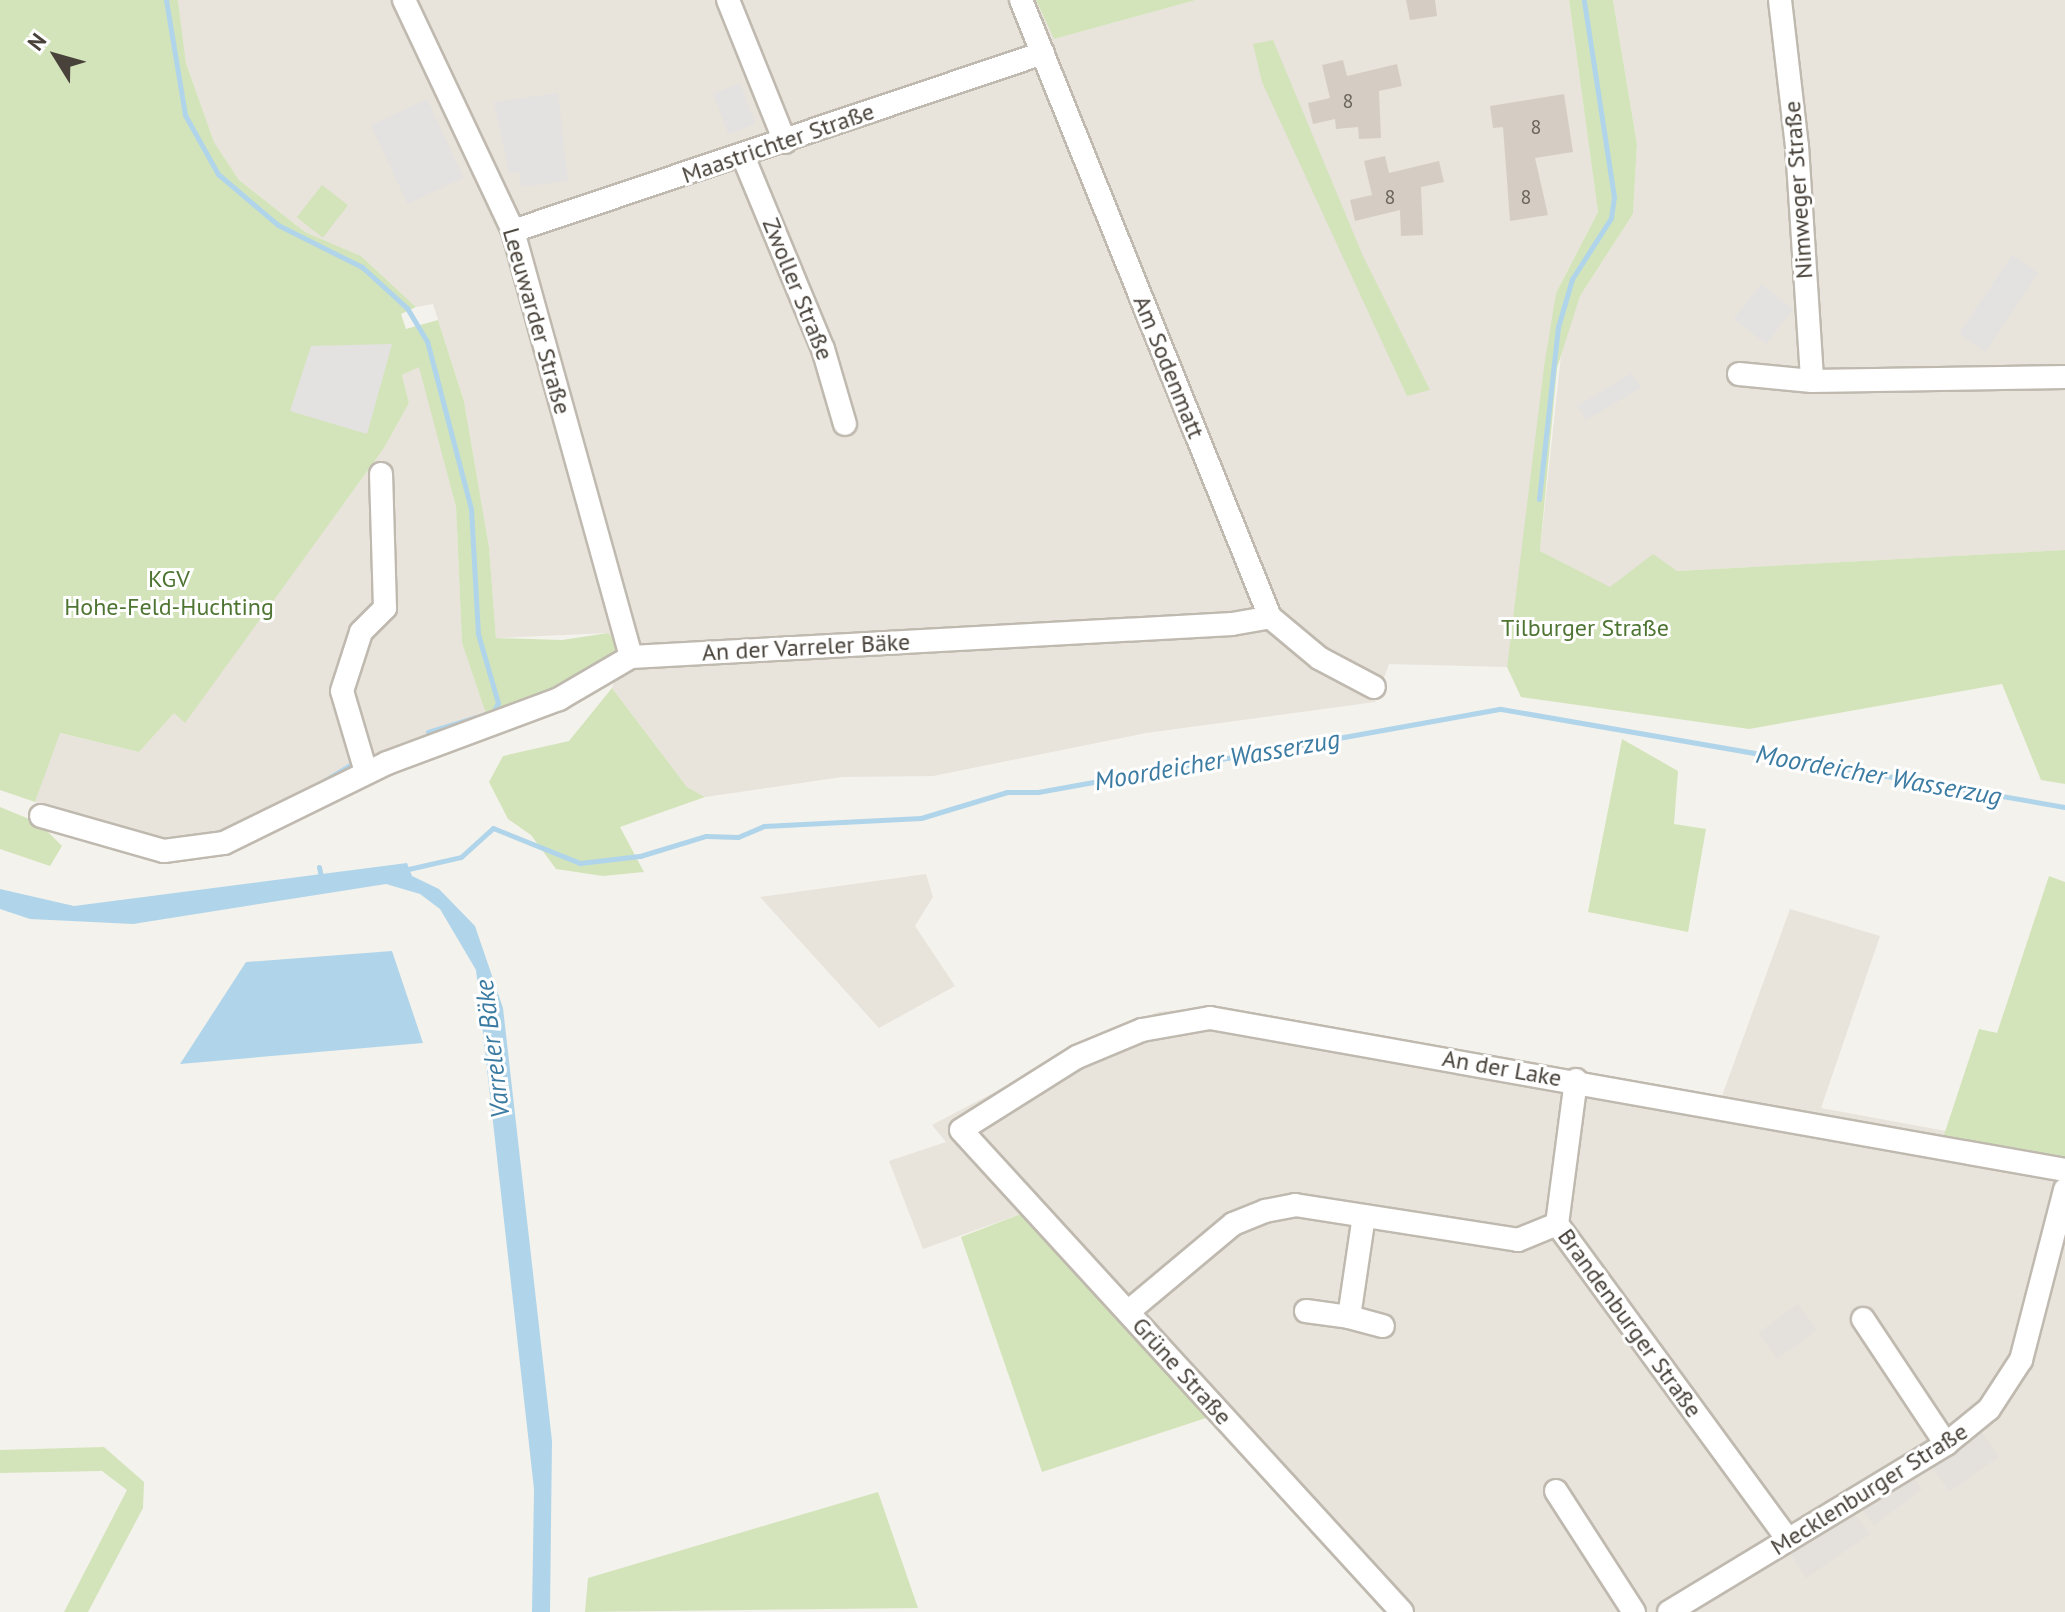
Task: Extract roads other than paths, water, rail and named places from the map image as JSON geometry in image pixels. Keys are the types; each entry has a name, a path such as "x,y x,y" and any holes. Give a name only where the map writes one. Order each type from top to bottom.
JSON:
{"street":[{"name":"Leeuwarder Straße","path":"404,0 513,231 631,657"},
{"path":"728,0 785,142"},
{"name":"Am Sodenmatt","path":"1021,0 1270,617 1319,658 1374,687"},
{"name":"Nimweger Straße","path":"1780,0 1797,146 1812,381"},
{"name":"Maastrichter Straße","path":"513,231 1043,53"},
{"name":"Zwoller Straße","path":"743,156 823,349 845,424"},
{"path":"1739,374 1812,381 2065,377"},
{"path":"366,772 342,691 361,632 385,608 381,474"},
{"name":"An der Varreler Bäke","path":"41,816 119,841 190,852 252,832 366,772 559,699 631,657 1232,624 1270,617"},
{"name":"An der Lake","path":"961,1130 1077,1057 1142,1030 1210,1018 1576,1080 2065,1170"},
{"name":"Brandenburger Straße","path":"1576,1080 1557,1224 1788,1540"},
{"name":"Grüne Straße","path":"961,1130 1402,1612"},
{"name":"Mecklenburger Straße","path":"1685,1609 1788,1540 1946,1444 1989,1409 2021,1360 2065,1190"},
{"path":"1129,1311 1233,1224 1265,1211 1295,1205 1518,1240 1557,1224"},
{"path":"1349,1317 1364,1216"},
{"path":"1306,1311 1383,1326"},
{"path":"1863,1319 1946,1444"},
{"path":"1556,1491 1634,1612"}],"water":[{"name":"Varreler Bäke","path":"407,863 412,876 439,889 475,926 503,1008 552,1441 550,1612 532,1612 534,1489 476,970 440,909 420,894 386,884 133,924 30,919 0,909 0,889 74,906"},
{"path":"392,951 423,1043 180,1064 246,962"}],"waterway":[{"path":"166,0 185,115 218,174 278,225 362,267 407,308 427,341 471,509 478,634 498,703 493,712 428,732"},
{"path":"1539,499 1558,327 1572,279 1611,218 1614,197 1584,0"},
{"name":"Moordeicher Wasserzug","path":"404,870 461,857 493,828 580,863 640,856 706,836 738,837 764,826 921,818 1007,792 1038,792 1501,709 2065,807"},
{"path":"316,786 355,762"},
{"path":"319,867 322,881"}],"park label":[{"name":"KGV Hohe-Feld-Huchting","path":"169,593"},
{"name":"Tilburger Straße","path":"1585,628"}]}
